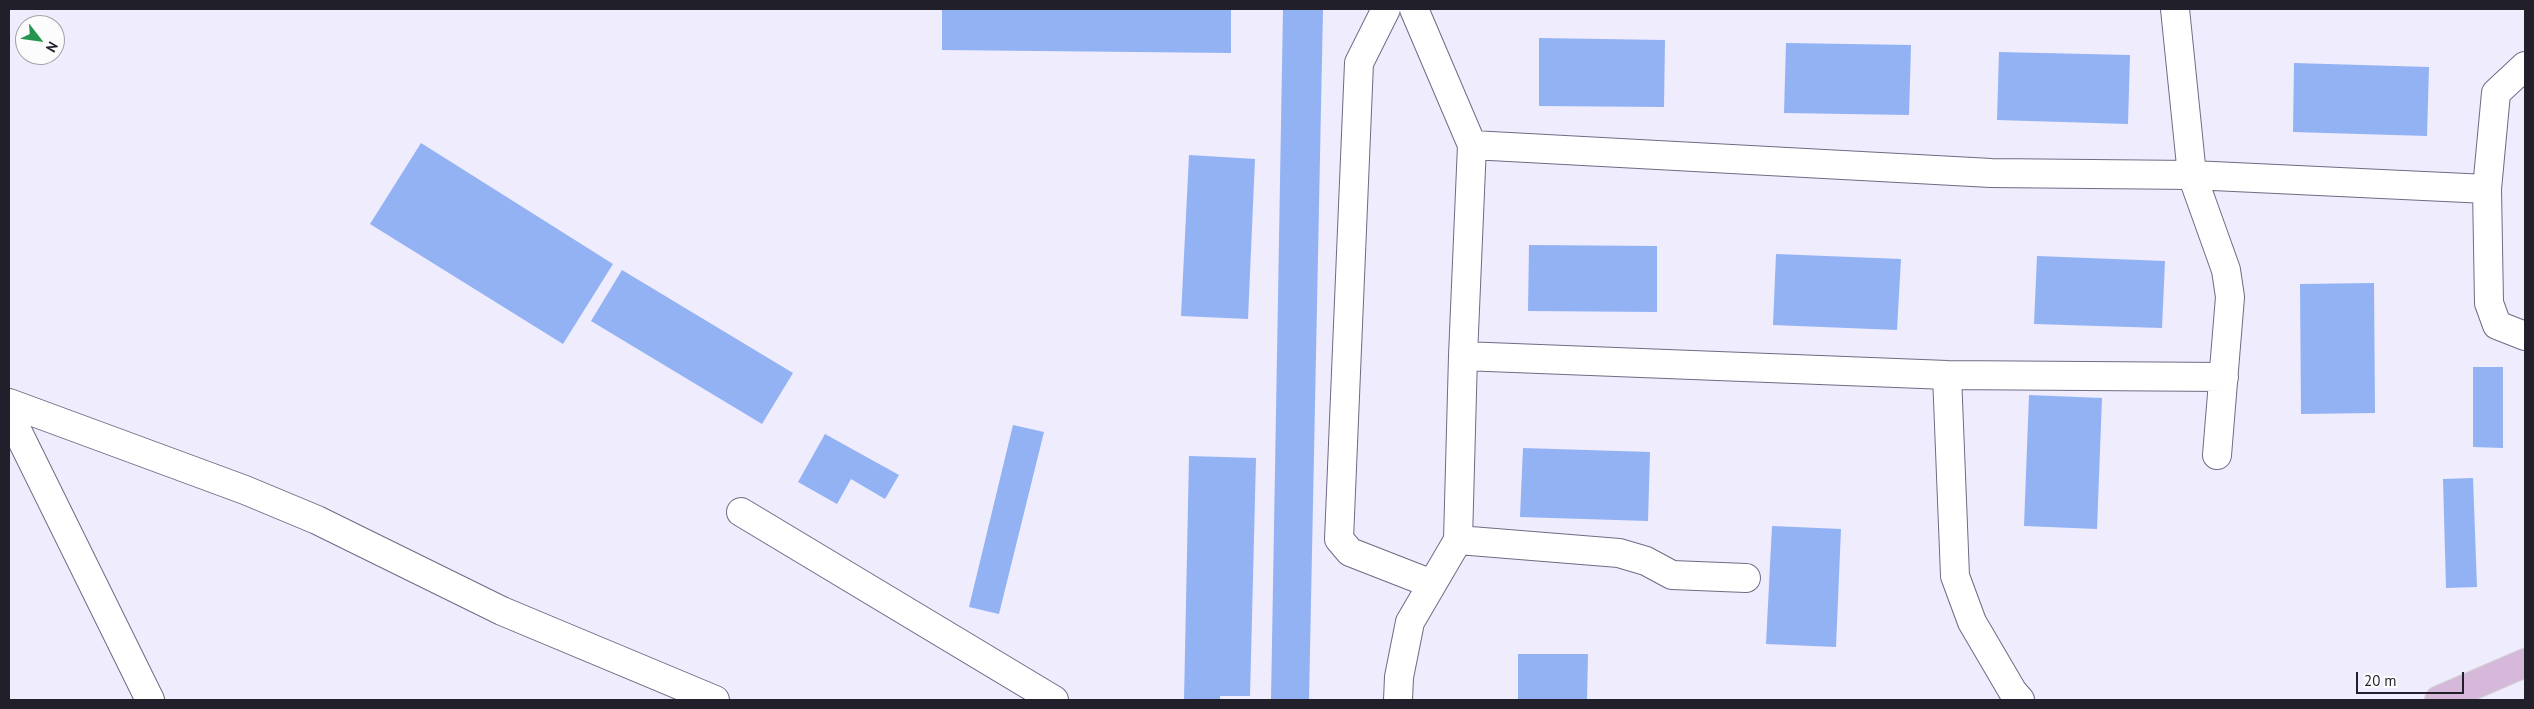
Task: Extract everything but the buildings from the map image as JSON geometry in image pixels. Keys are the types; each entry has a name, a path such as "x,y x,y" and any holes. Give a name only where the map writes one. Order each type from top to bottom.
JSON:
{"main road":[{"path":"2439,700 2525,663"}],"street":[{"path":"1386,9 1359,63 1339,539 1350,552 1432,584"},
{"path":"1398,700 1400,677 1410,622 1458,540 1463,356 1472,146 1414,9"},
{"path":"2175,9 2192,175 2226,270 2230,297 2217,455"},
{"path":"2525,66 2496,93 2487,190 2489,303 2497,325 2525,336"},
{"path":"1472,146 1991,173 2192,175 2487,190"},
{"path":"1463,356 1948,375 2224,377"},
{"path":"1948,375 1955,576 1972,622 2013,692 2020,700"},
{"path":"9,403 246,490 317,520 502,610 715,700"},
{"path":"9,414 150,700"},
{"path":"741,512 1054,700"},
{"path":"1458,540 1619,553 1646,561 1672,575 1746,578"}]}
